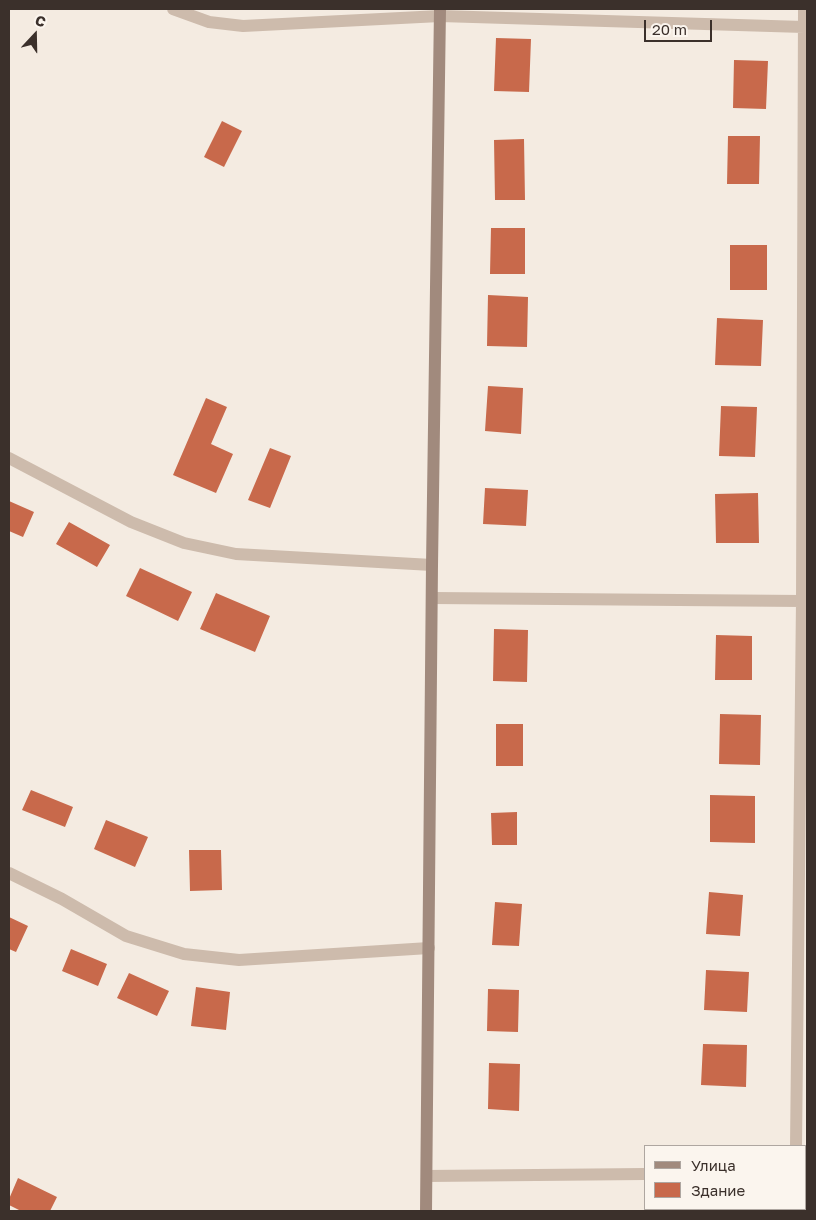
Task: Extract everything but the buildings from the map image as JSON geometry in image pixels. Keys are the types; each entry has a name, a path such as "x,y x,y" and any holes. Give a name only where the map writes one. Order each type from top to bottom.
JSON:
{"street":[{"path":"173,9 209,22 243,26 440,12 804,28"},
{"path":"796,1145 802,601 804,9"},
{"path":"426,1211 432,565 440,12"},
{"path":"9,458 132,522 184,543 236,554 432,565"},
{"path":"433,598 802,601"},
{"path":"9,873 62,899 126,936 184,954 239,960 429,948"},
{"path":"427,1176 644,1174"}]}
